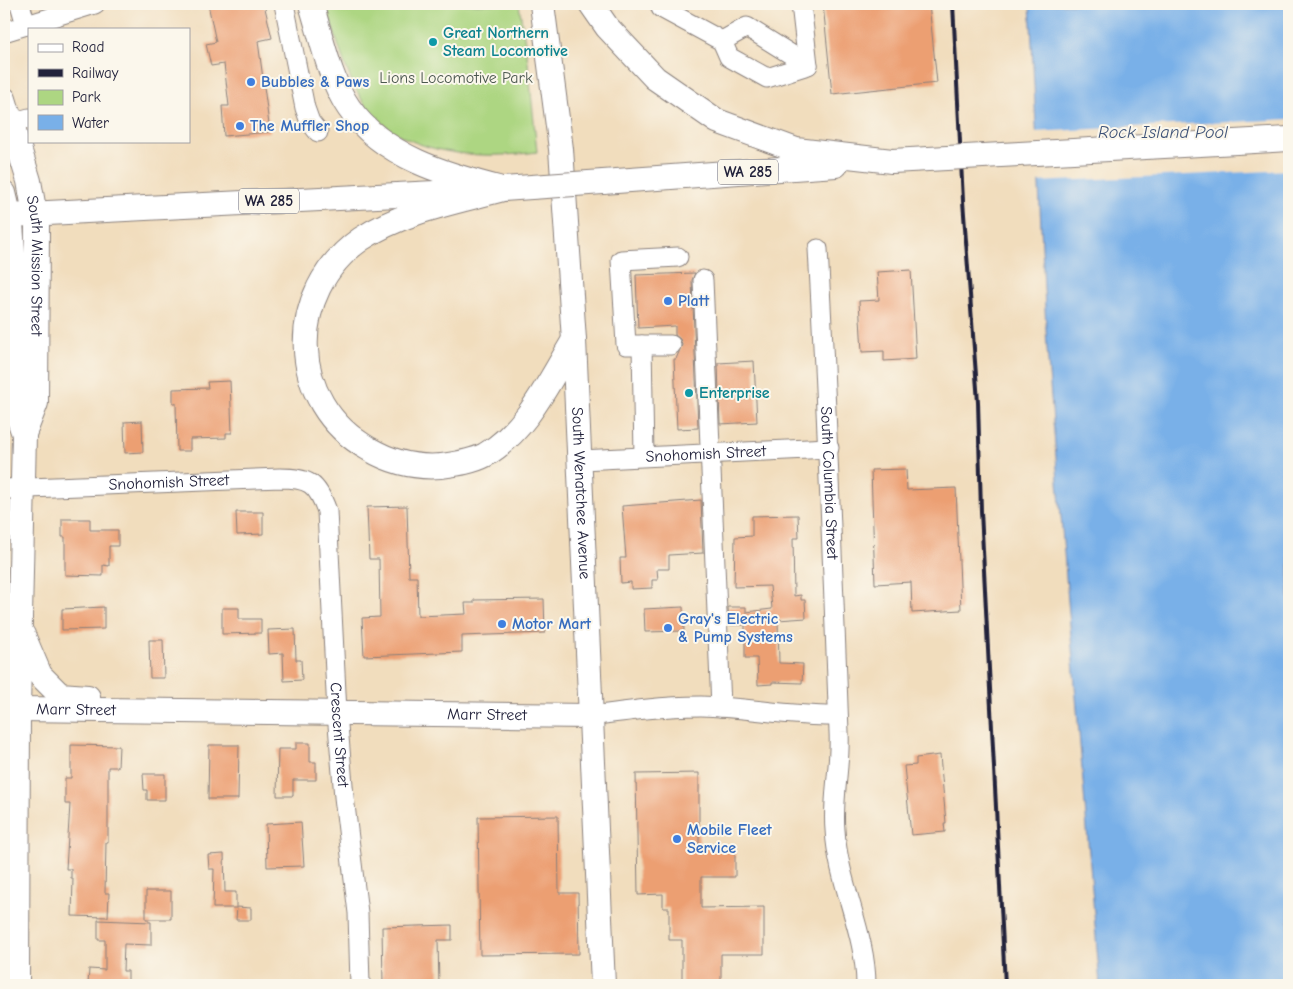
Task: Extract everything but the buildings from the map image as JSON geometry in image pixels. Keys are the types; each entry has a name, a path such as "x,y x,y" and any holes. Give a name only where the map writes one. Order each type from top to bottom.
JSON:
{"main road":[{"path":"311,4 339,91 348,108 364,126 403,155 460,178 503,189"},
{"name":"South Wenatchee Avenue","path":"542,4 561,149 574,340 581,460 603,985"},
{"path":"591,4 607,27 655,78 717,121 796,150 892,161"},
{"name":"South Mission Street","path":"4,99 20,120 36,214 38,241 36,403 24,434 13,489 20,627 13,724 17,985"},
{"name":"WA 285","path":"7,204 36,214 503,189 892,161 1289,138"},
{"path":"503,189 434,208 382,226 359,240 347,252 327,273 306,320 306,351 311,384 327,414 351,439 378,455 403,464 426,467 455,464 484,456 507,439 523,421 574,340"},
{"name":"South Mission Street","path":"7,204 14,269 13,402 24,434"},
{"name":"Marr Street","path":"20,627 40,675 60,695 121,699 133,709"},
{"name":"Marr Street","path":"13,724 133,709 337,714 591,716"}],"street":[{"path":"20,4 26,25"},
{"path":"4,32 26,25 53,23 95,4"},
{"path":"284,4 305,108 310,122 318,132"},
{"path":"660,4 661,8 722,41 729,58 766,78 808,64"},
{"path":"801,4 808,64"},
{"path":"722,41 747,27 808,64"},
{"name":"South Columbia Street","path":"818,249 829,448 839,749 834,805 836,848 843,883 864,952 866,985"},
{"path":"672,345 626,345 621,260 678,257"},
{"path":"702,280 721,708"},
{"path":"642,345 644,456"},
{"name":"Snohomish Street","path":"581,460 829,448"},
{"name":"Snohomish Street","path":"13,489 280,478 304,479 314,485"},
{"name":"Crescent Street","path":"314,485 327,511 337,714 344,797 358,913 360,985"},
{"name":"Marr Street","path":"591,716 680,707 721,708 810,716 838,716"}],"green space":[{"name":"Lions Locomotive Park","path":"325,4 519,4 528,62 537,152 489,155 465,154 440,150 417,143 396,133 377,119 362,100 350,78"}],"water":[{"name":"Rock Island Pool","path":"1030,4 1289,4 1289,985 1100,985 1047,349"}],"pier":[{"path":"1289,119 1289,170 1036,182 1033,132"}],"railway":[{"path":"953,4 963,201 978,402 981,511 1005,985"}],"place":[{"name":"Great Northern Steam Locomotive","path":"433,42"},
{"name":"Bubbles & Paws","path":"251,82"},
{"name":"The Muffler Shop","path":"240,126"},
{"name":"Platt","path":"668,301"},
{"name":"Enterprise","path":"689,393"},
{"name":"Motor Mart","path":"502,624"},
{"name":"Gray's Electric & Pump Systems","path":"668,628"},
{"name":"Mobile Fleet Service","path":"677,839"}]}
